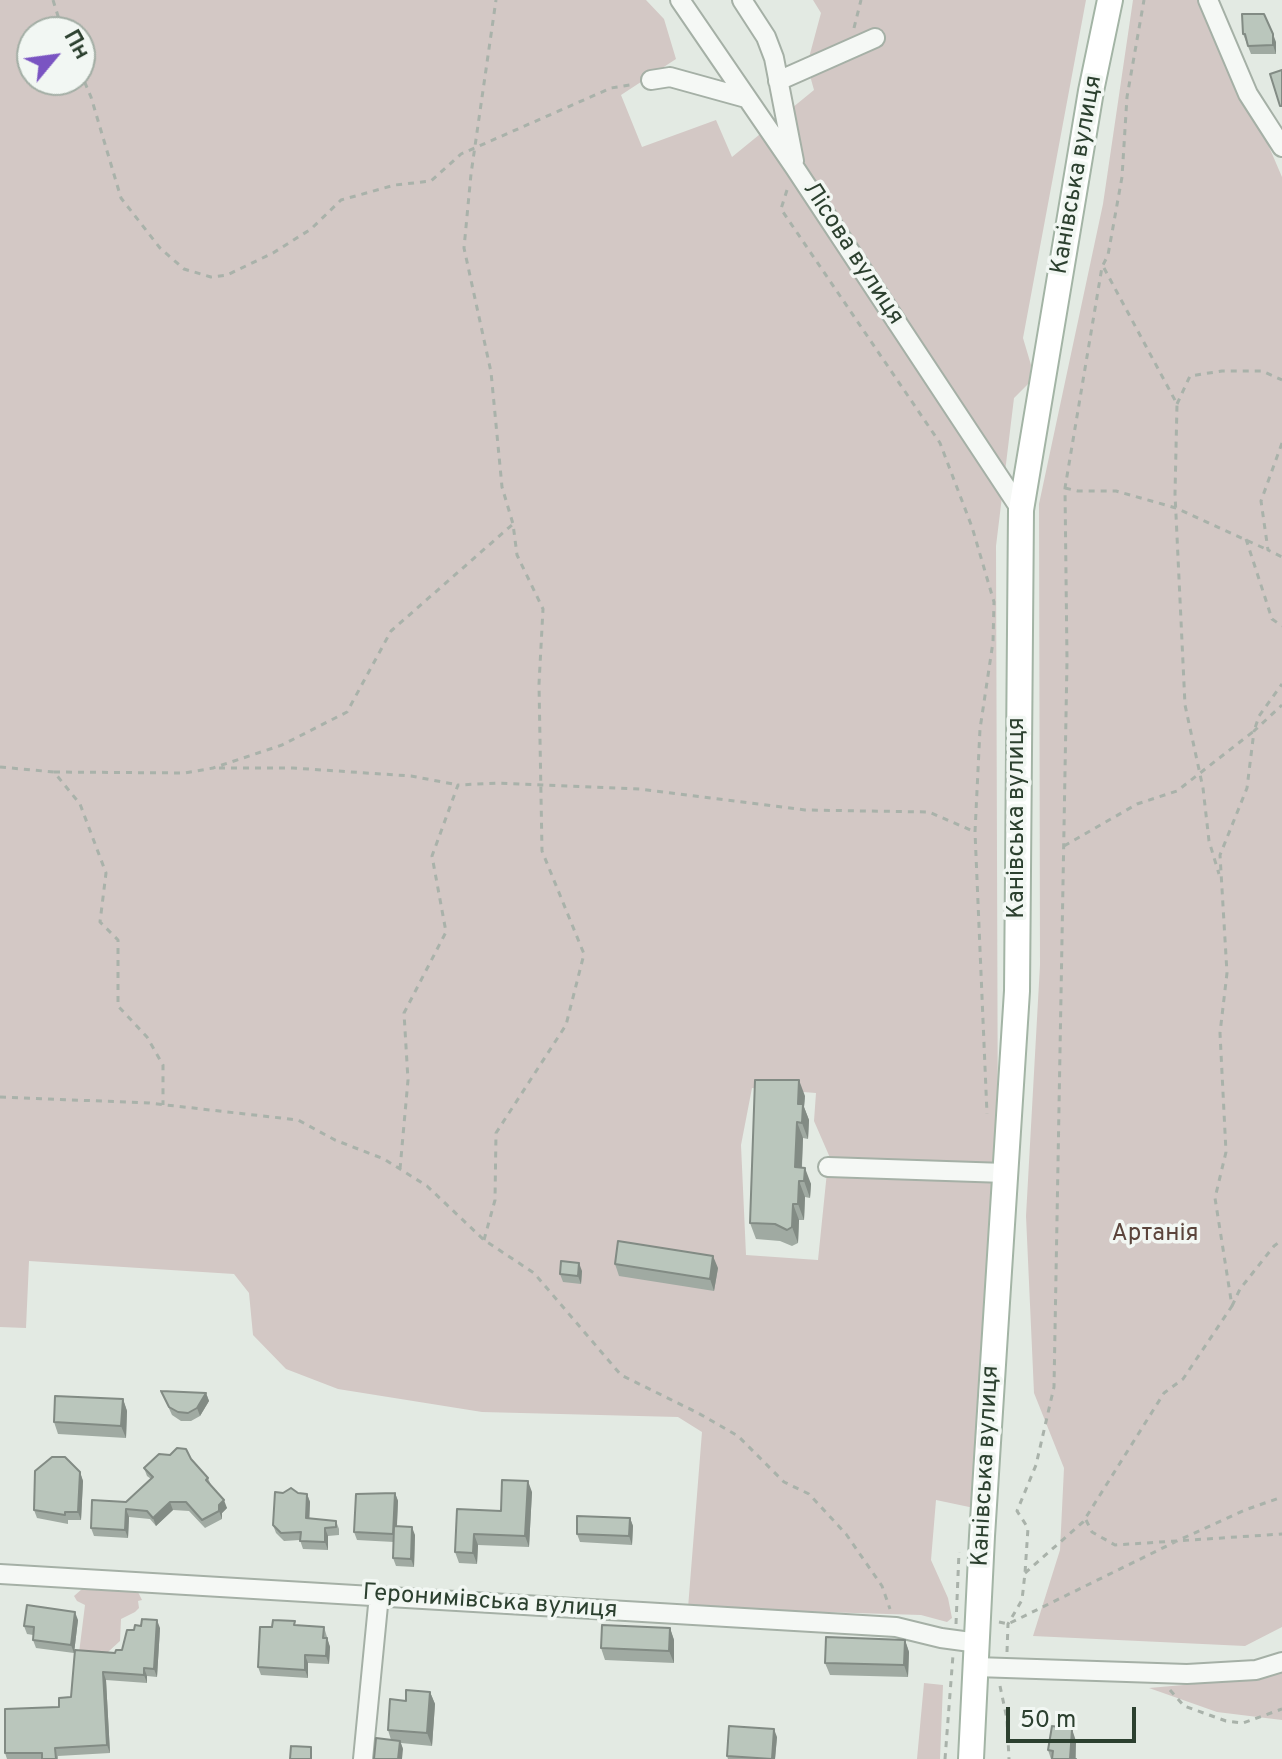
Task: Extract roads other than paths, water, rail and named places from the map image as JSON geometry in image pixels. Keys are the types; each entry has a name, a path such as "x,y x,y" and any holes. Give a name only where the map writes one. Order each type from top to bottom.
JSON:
{"main road":[{"name":"Канівська вулиця","path":"971,1759 970,1650 982,1536 1017,991 1021,510 1091,91 1110,0"}],"street":[{"name":"Лісова вулиця","path":"680,0 1021,510"},
{"path":"697,0 699,27"},
{"path":"742,0 766,37 774,58 795,168"},
{"path":"1208,0 1248,94 1282,147"},
{"path":"778,81 875,38"},
{"path":"651,80 670,77 746,98"},
{"path":"828,1167 1005,1173"},
{"name":"Геронимівська вулиця","path":"0,1574 896,1627 926,1632 1001,1667 1156,1675 1256,1670 1282,1662"},
{"path":"363,1759 379,1595"}],"park label":[{"name":"Артанія","path":"1155,1235"}]}
